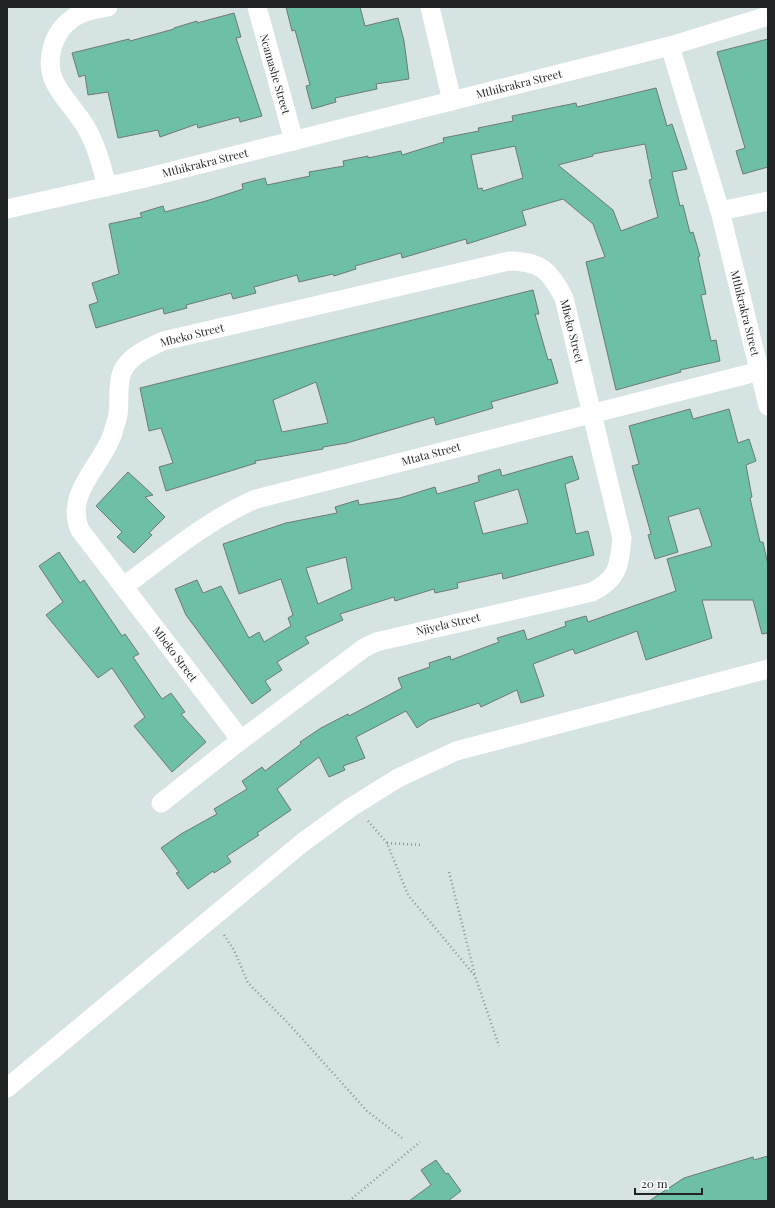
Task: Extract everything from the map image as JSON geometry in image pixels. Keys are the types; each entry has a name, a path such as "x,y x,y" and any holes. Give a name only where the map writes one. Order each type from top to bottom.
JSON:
{"street":[{"path":"107,186 98,152 87,128 55,83 51,70 50,54 54,41 62,28 74,17 108,7"},
{"name":"Ncamashe Street","path":"257,7 294,141"},
{"path":"430,7 452,101"},
{"path":"670,46 768,16"},
{"name":"Mthikrakra Street","path":"7,209 294,141 670,46 720,211 768,406"},
{"path":"720,211 768,201"},
{"name":"Mbeko Street","path":"241,740 80,530 75,520 74,511 77,498 108,446 112,435 118,415 122,373 136,355 163,341 509,261 526,261 541,266 554,280 564,298 592,412"},
{"name":"Mtata Street","path":"124,586 213,520 232,509 256,499 592,412 760,371"},
{"name":"Njiyela Street","path":"161,803 241,740 364,648 376,642 592,592 611,580 620,559 622,538 592,412"},
{"path":"7,1088 302,843 354,805 398,778 456,751 768,669"}],"path":[{"path":"354,805 387,843 408,895 475,976"},
{"path":"387,843 422,845"},
{"path":"449,872 475,976 499,1046"},
{"path":"213,918 234,950 248,983 288,1023 367,1111 402,1138"},
{"path":"349,1201 420,1142"}],"building":[{"path":"286,7 360,7 365,26 398,18 404,41 409,79 376,84 377,89 335,98 336,102 312,109 306,86 310,85 295,30 292,31"},
{"path":"234,13 241,37 236,38 262,116 240,122 239,117 198,128 197,124 160,137 158,130 118,138 108,92 88,95 85,75 79,77 72,53 129,39 130,41 197,21 197,23"},
{"path":"768,39 768,167 743,174 736,151 745,148 717,52"},
{"path":"656,88 667,126 672,124 687,169 672,172 680,206 683,205 690,233 693,232 700,256 698,257 706,294 701,295 711,341 716,340 720,361 680,370 681,372 616,390 586,262 605,257 593,224 563,199 522,211 526,225 467,244 466,239 402,258 401,253 355,266 356,269 334,276 333,274 299,282 297,275 254,287 256,293 233,299 231,293 186,305 187,308 164,314 163,308 96,328 89,305 98,302 92,283 119,274 109,224 142,217 140,213 163,206 165,212 206,201 243,189 242,184 265,178 267,185 310,176 309,172 344,166 343,161 368,156 368,158 401,151 402,155 444,142 443,138 479,131 478,128 513,121 512,116 576,103 577,107","holes":["645,144 652,179 649,180 658,217 621,231 613,210 558,165 593,156 593,154","515,146 523,178 483,191 482,188 478,189 471,155"]},
{"path":"533,290 539,314 535,314 548,360 551,359 558,383 491,402 493,408 436,425 434,417 347,443 323,447 323,449 255,461 256,463 166,491 159,467 173,463 161,428 149,431 140,388","holes":["316,382 328,423 282,432 273,400"]},
{"path":"690,409 693,419 729,409 738,443 749,439 756,461 746,465 752,497 750,498 760,542 763,542 768,565 768,633 762,634 753,600 702,600 712,638 646,660 637,631 575,654 573,649 533,664 544,696 521,703 517,690 481,707 479,703 429,720 417,728 406,711 356,737 365,758 343,766 345,770 329,777 319,757 277,789 291,810 257,833 259,835 227,856 231,862 214,873 213,871 188,889 176,873 179,872 161,848 181,834 217,814 214,809 247,789 242,781 262,767 265,771 301,744 300,742 321,728 348,714 349,716 402,688 398,678 430,667 429,663 450,656 451,660 499,642 497,638 524,630 527,640 566,626 565,622 586,616 588,622 676,591 667,559 712,546 699,508 668,517 678,552 655,559 648,535 651,534 632,466 639,464 629,426"},
{"path":"572,456 579,479 565,484 576,534 588,531 594,555 503,579 502,573 457,583 458,588 435,593 434,589 395,601 394,597 340,614 343,620 305,637 309,643 277,662 282,670 265,681 271,690 252,704 186,615 175,589 197,580 203,593 221,586 249,638 259,632 264,642 291,626 288,618 293,615 281,579 239,594 223,544 286,523 337,513 335,507 358,500 359,505 400,498 435,487 437,494 479,482 478,476 500,469 502,476","holes":["518,489 528,523 483,534 474,502","346,557 352,589 318,604 306,568"]},
{"path":"128,472 153,495 145,497 165,517 149,533 152,535 134,553 117,537 122,532 96,506"},
{"path":"59,552 80,583 84,580 122,636 125,634 139,654 133,657 162,699 171,693 185,712 181,714 206,742 172,772 134,726 145,717 112,668 98,678 46,615 63,602 39,566"},
{"path":"768,1156 768,1201 649,1201 684,1178 753,1157 754,1160"},
{"path":"436,1160 461,1191 448,1201 409,1201 431,1185 421,1170"}]}
